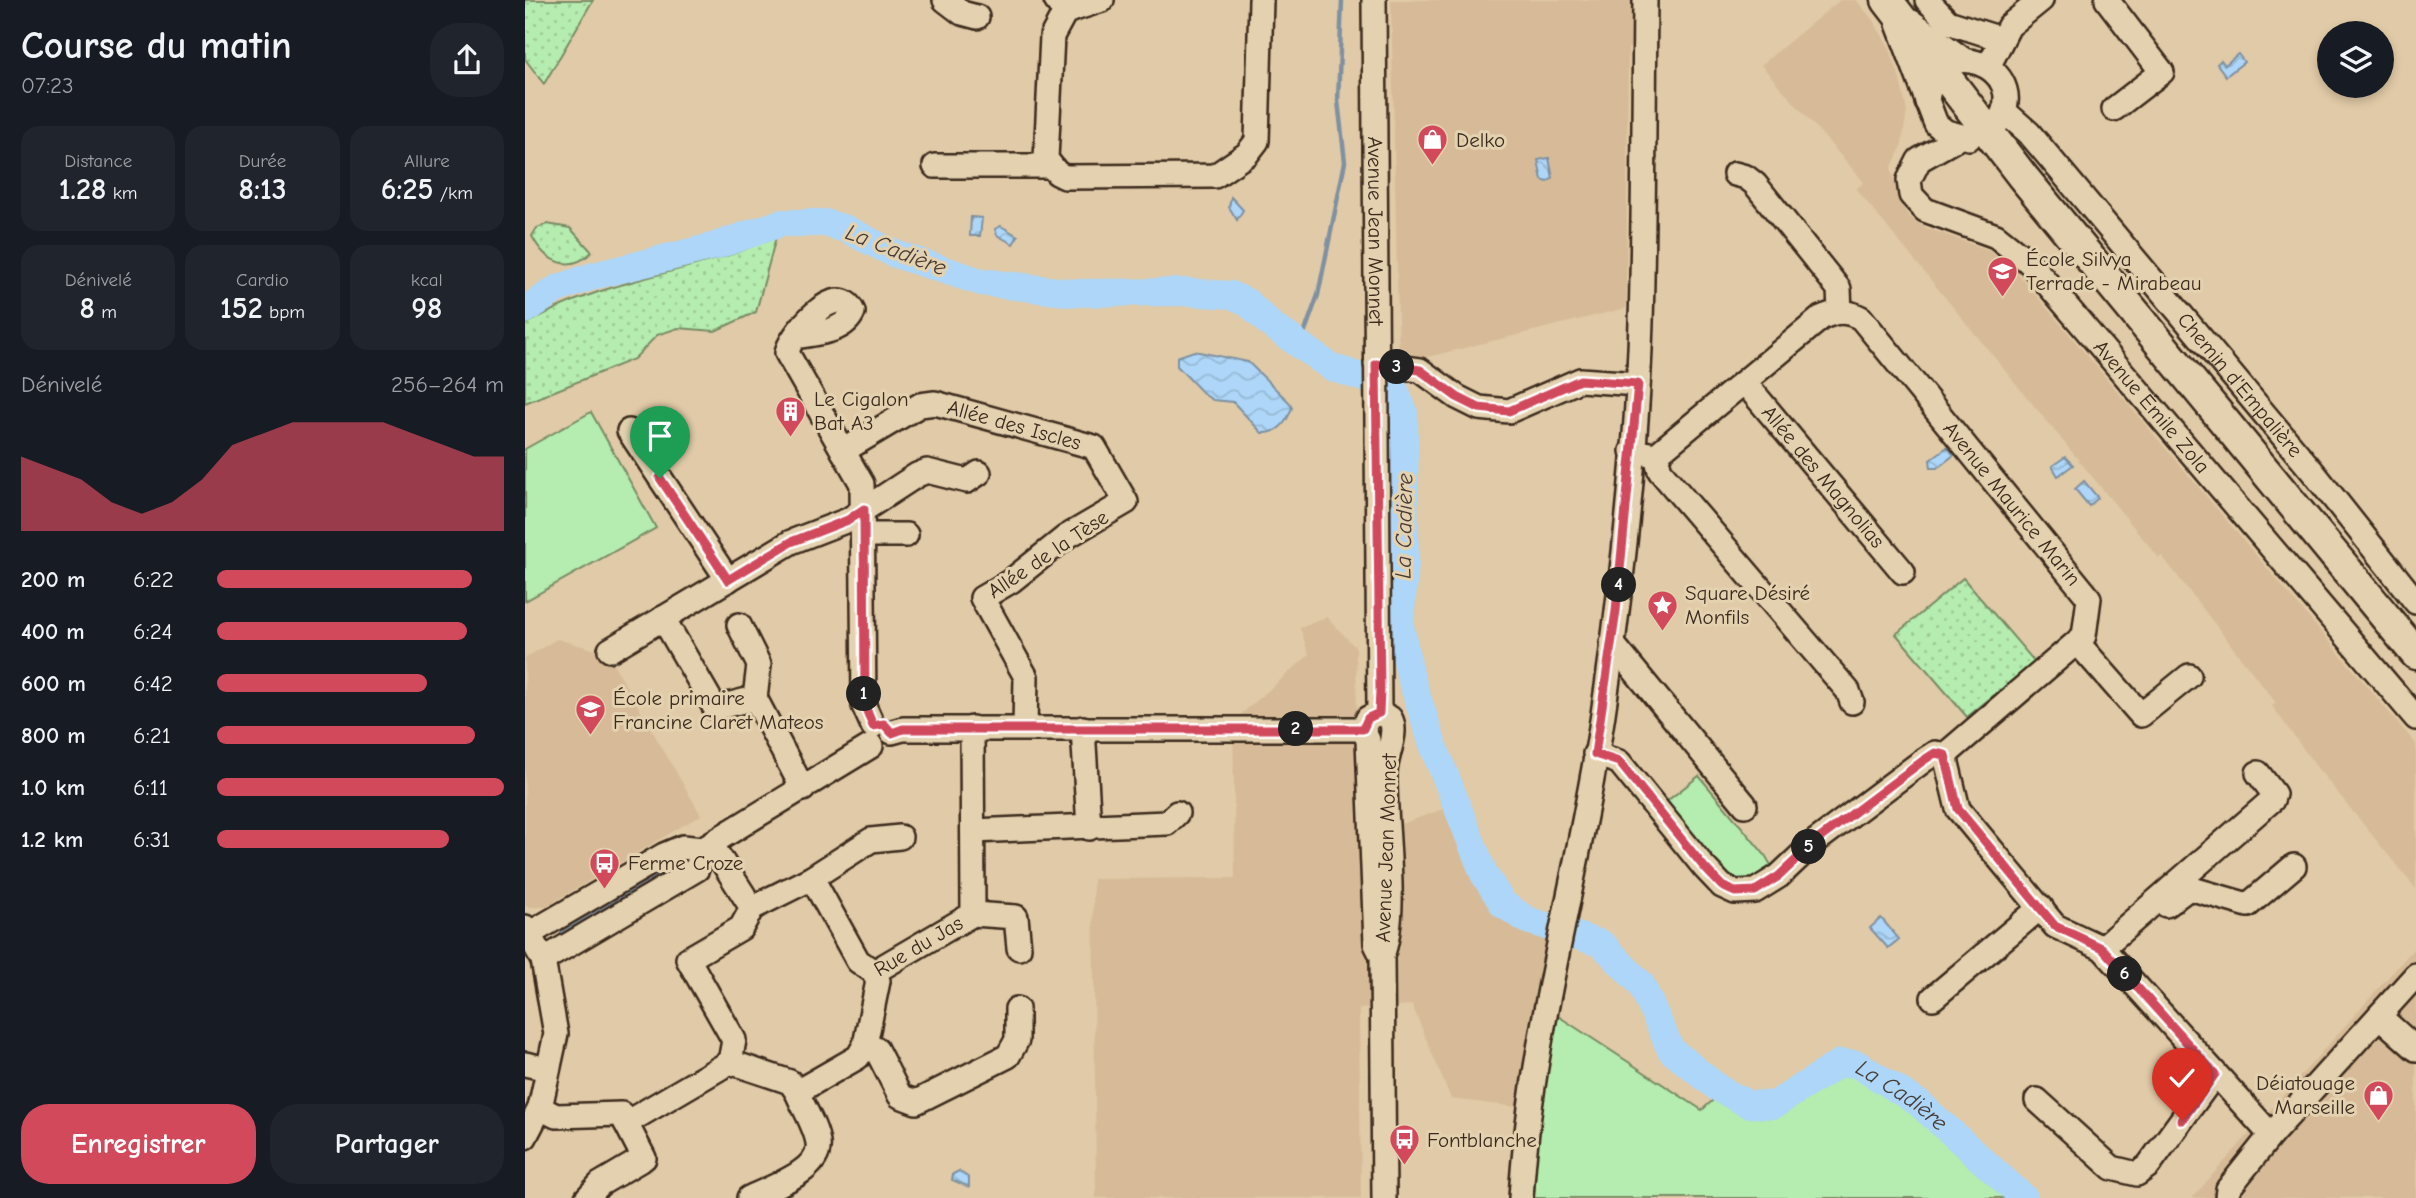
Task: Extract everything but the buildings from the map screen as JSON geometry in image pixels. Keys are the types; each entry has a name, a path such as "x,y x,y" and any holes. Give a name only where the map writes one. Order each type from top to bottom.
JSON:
{"main road":[{"path":"1890,4 1952,65 2416,653"}],"street":[{"path":"945,0 962,13 977,17"},
{"path":"1049,166 1046,151 1052,36 1061,6 1102,0"},
{"path":"935,166 1049,166 1065,177 1207,177 1223,173 1248,154 1257,141 1261,0"},
{"name":"Avenue Jean Monnet","path":"1374,0 1376,944 1382,956 1384,1198"},
{"path":"1521,1198 1527,1121 1556,947 1595,754 1612,643 1632,451 1638,384 1645,0"},
{"path":"1927,0 1948,22 2001,39"},
{"path":"1989,67 2009,26 2041,0"},
{"path":"2106,0 2162,72 2114,109"},
{"path":"1890,4 1936,124 1958,138"},
{"path":"1952,65 1989,67"},
{"name":"Avenue Émile Zola","path":"1952,65 1928,90 1928,107 1919,160 1909,180 1911,195 1925,210 1996,236 2029,262 2416,718"},
{"path":"1919,160 1958,138 1968,138 1996,122 2003,86 1989,67"},
{"name":"Chemin d'Empalière","path":"1996,122 2029,134 2318,478 2416,602"},
{"path":"1632,451 1656,455 1821,318 1840,312 1839,289 1755,184 1746,177 1735,174"},
{"name":"Avenue Maurice Marin","path":"1840,312 1861,318 2089,598 2084,636 2077,642"},
{"path":"796,337 788,345 787,353 862,484 865,706 879,735"},
{"path":"1376,377 1420,370 1457,397 1479,408 1509,411 1580,380 1638,384"},
{"name":"Allée des Magnolias","path":"1745,383 1903,572"},
{"name":"Allée des Iscles","path":"843,451 920,405 935,403 1094,447 1126,502"},
{"path":"629,430 728,580"},
{"path":"1656,455 1660,471 1848,691 1852,702"},
{"path":"610,650 791,542 848,520 927,471 967,481 979,473"},
{"name":"Allée de la Tèse","path":"1025,728 1026,677 982,598 1011,581 1066,537 1126,502"},
{"path":"864,535 905,535"},
{"path":"663,618 715,708 755,698"},
{"path":"739,625 759,665 755,698 803,789"},
{"path":"1945,755 2077,642 2141,715 2189,676"},
{"path":"1612,643 1745,805"},
{"path":"525,1137 540,1108 556,1034 543,960 527,930 664,855 683,847 706,847 803,789 879,735 903,729 972,728 1375,730"},
{"name":"Rue du Jas","path":"865,1045 878,981 874,972 973,914 972,728"},
{"path":"1083,728 1089,828"},
{"path":"1595,754 1619,762 1704,867 1722,886 1735,892 1755,891 1779,876 1816,841 1924,760 1935,753 1945,755"},
{"path":"1945,755 1958,809 2055,926 2105,951 2271,1135"},
{"path":"2105,951 2271,800 2274,794 2272,789 2258,773"},
{"path":"973,831 1089,828 1106,823 1167,823 1177,813"},
{"path":"730,1062 734,1040 688,960 741,928 752,908 812,878 871,840 900,837"},
{"path":"706,847 752,908"},
{"path":"543,960 697,869 706,847"},
{"path":"2105,951 2189,888 2248,905 2294,866"},
{"path":"812,878 857,961 874,972"},
{"path":"1933,998 2041,907"},
{"path":"973,914 1016,918 1019,948"},
{"path":"2227,1198 2228,1189 2271,1135 2416,975"},
{"path":"797,1092 858,1057 865,1045 876,1049 900,1096 916,1102 1008,1056 1017,1040 1017,1009"},
{"path":"2379,1016 2416,1049"},
{"path":"626,1123 730,1062 790,1082 797,1092 818,1144 816,1155 808,1168 749,1198"},
{"path":"525,1064 548,1069"},
{"path":"2036,1100 2112,1168 2137,1174 2148,1166 2215,1074"},
{"path":"540,1108 556,1116 621,1114 626,1123 644,1158 600,1184 587,1198"}],"shaded area":[{"path":"1391,0 1633,0 1633,47 1628,48 1626,308 1399,364"},
{"path":"1840,0 1856,0 1872,19 1889,47 1898,72 1907,111 1901,148 1891,168 1900,204 1910,217 1924,227 1986,249 2008,262 2416,744 2416,889 2315,765 2272,706 2276,703 2162,556 2159,558 1856,189 1864,182 1761,65"},
{"path":"1327,617 1356,648 1358,824 1404,823 1452,806 1500,905 1551,934 1517,1107 1451,1099 1412,1005 1359,1009 1361,1198 1096,1198 1093,879 1235,878 1233,716 1239,716 1309,655 1300,628"},
{"name":"École primaire Francine Claret Mateos","path":"557,639 607,653 701,815 545,907 532,907 525,906 525,658"},
{"path":"2416,946 2416,1198 2192,1198"}],"green space":[{"path":"525,0 593,0 544,84 525,59"},
{"path":"547,224 570,228 592,252 575,262 558,262 551,258 532,236 537,228"},
{"path":"776,237 756,312 715,331 678,328 657,335 634,359 525,403 525,325 595,293 727,256"},
{"path":"591,412 656,528 525,601 525,449"},
{"path":"1963,578 2035,662 1967,717 1896,634"},
{"path":"1699,776 1765,855 1775,872 1752,883 1733,884 1662,805"},
{"path":"1558,1016 1702,1110 1721,1093 1746,1105 1766,1107 1783,1103 1826,1073 1840,1067 1859,1068 1936,1124 2018,1198 1534,1198 1538,1114"}],"water":[{"path":"2238,54 2244,62 2226,76 2217,64 2221,60 2225,65"},
{"path":"1549,158 1553,178 1547,182 1542,180 1538,160"},
{"path":"1231,197 1243,210 1237,220 1229,207"},
{"path":"971,217 982,218 980,236 970,236"},
{"path":"1001,226 1018,236 1013,244 997,235 995,229"},
{"path":"1194,351 1248,362 1289,402 1292,408 1288,418 1278,429 1262,433 1233,402 1213,400 1205,395 1177,366 1177,357"},
{"path":"1947,447 1954,455 1937,468 1931,468 1930,460"},
{"path":"2065,457 2073,465 2058,476 2052,466"},
{"path":"2084,481 2098,498 2089,506 2075,489"},
{"path":"1881,918 1899,939 1888,948 1870,928"},
{"path":"959,1171 969,1178 969,1187 952,1180 953,1174"}],"waterway":[{"path":"1300,345 1318,295 1345,162 1338,101 1342,0"},
{"name":"La Cadière","path":"525,310 557,289 593,276 715,246 781,223 825,223 846,229 895,254 981,282 1074,293 1186,292 1231,295 1247,302 1270,324 1331,367 1394,388 1404,412 1405,560 1400,625 1410,675 1433,745 1484,874 1503,904 1527,920 1602,944 1641,984 1671,1050 1718,1088 1748,1104 1774,1105 1840,1063 1857,1064 1920,1104 2024,1198"},
{"path":"562,933 682,862"}],"place":[{"name":"Delko","path":"1433,167"},
{"name":"École Silvya Terrade - Mirabeau","path":"2003,298"},
{"name":"Le Cigalon Bat A3","path":"791,438"},
{"name":"Square Désiré Monfils","path":"1662,632"},
{"name":"École primaire Francine Claret Mateos","path":"590,737"},
{"name":"Ferme Croze","path":"605,890"},
{"name":"Déiatouage Marseille","path":"2378,1122"},
{"name":"Fontblanche","path":"1404,1167"}],"route":[{"path":"660,478 728,580 791,542 848,520 864,509 865,706 873,726 884,724 892,733 903,729 972,728 1363,729 1368,718 1379,713 1380,690 1376,364 1420,370 1457,397 1479,408 1509,411 1529,403 1543,393 1580,380 1638,384 1616,611 1595,754 1619,762 1704,867 1722,886 1735,892 1755,891 1779,876 1816,841 1924,760 1935,753 1945,755 1958,809 2055,926 2102,948 2215,1074 2182,1120"}]}
